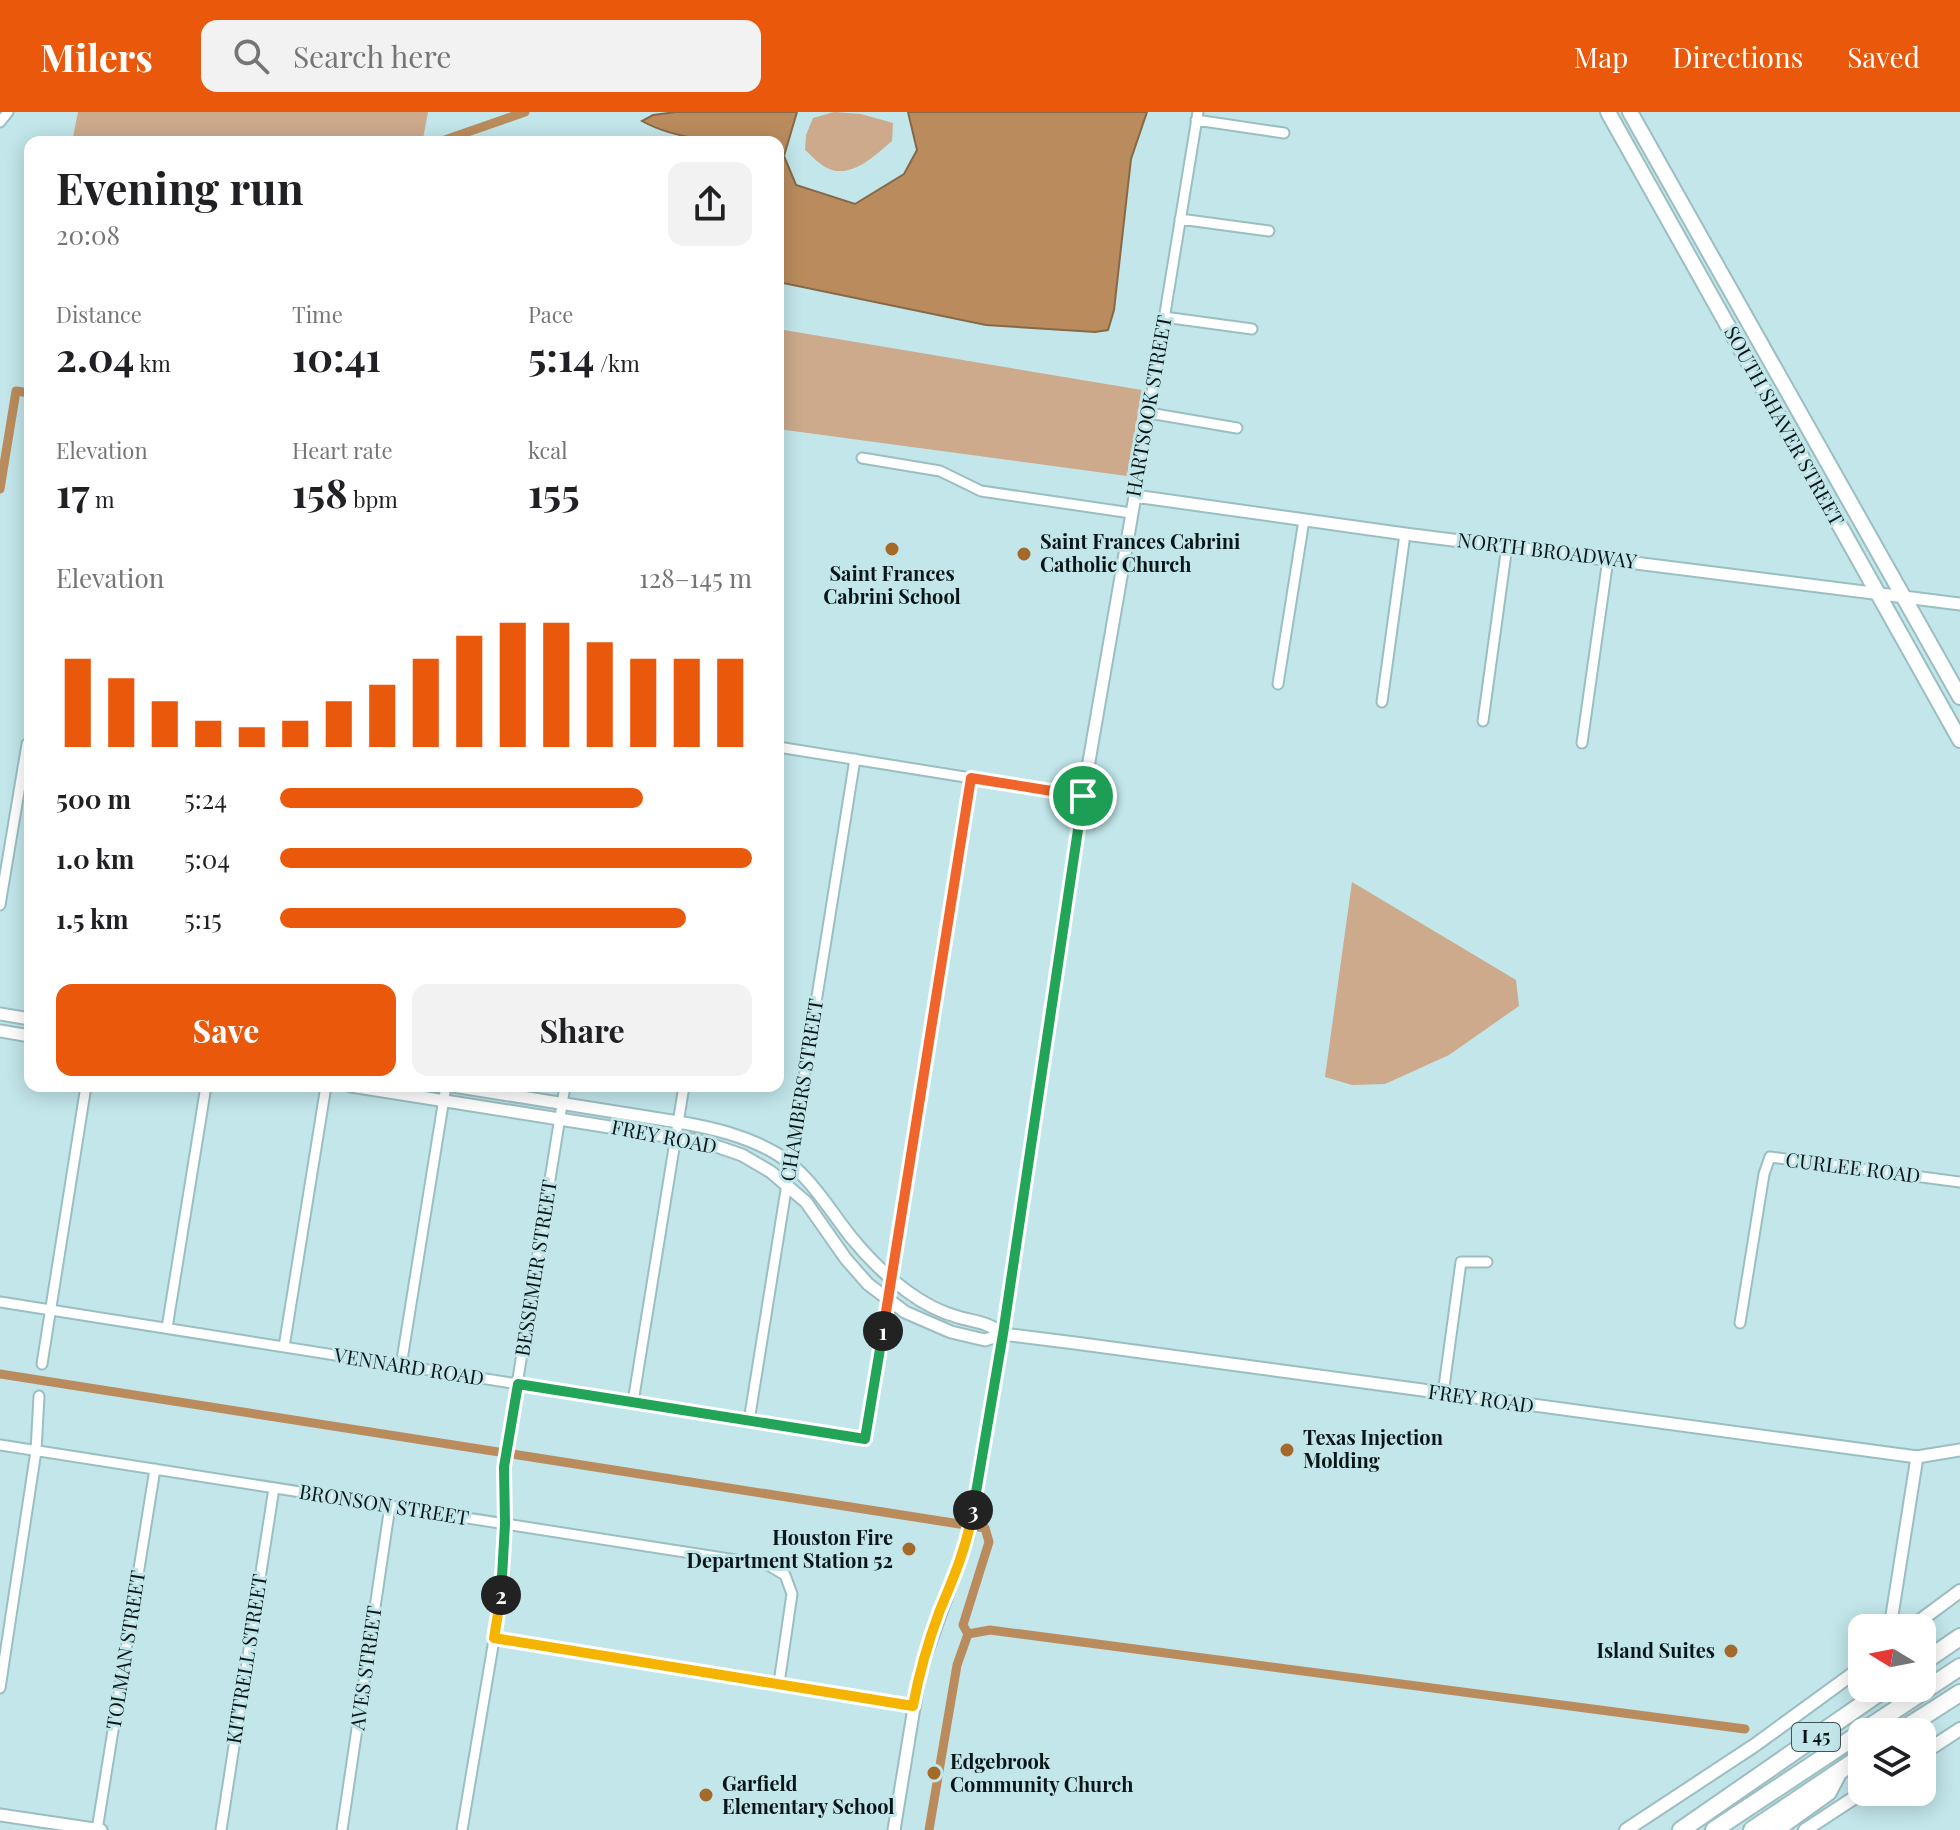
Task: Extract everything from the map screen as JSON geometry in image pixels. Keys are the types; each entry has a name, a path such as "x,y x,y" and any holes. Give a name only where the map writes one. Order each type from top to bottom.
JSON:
{"highway":[{"path":"1936,1654 1956,1640"},
{"name":"I 45","path":"1714,1830 1960,1667"},
{"path":"1921,1718 1960,1693"},
{"name":"I 45","path":"1681,1830 1866,1702"},
{"name":"I 45","path":"1752,1830 1848,1765"},
{"path":"1775,1830 1828,1792 1839,1770"}],"main road":[{"name":"SOUTH SHAVER STREET","path":"1608,112 1960,740"},
{"name":"SOUTH SHAVER STREET","path":"1630,112 1960,697"},
{"path":"1632,154 1649,145"},
{"path":"1696,269 1714,259"},
{"path":"1744,355 1762,344"},
{"path":"1928,1614 1960,1591"},
{"path":"1942,1603 1960,1603"},
{"path":"1626,1830 1755,1745 1848,1677"},
{"path":"1936,1744 1958,1728"},
{"path":"1805,1830 1848,1802"}],"street":[{"path":"0,122 8,112"},
{"path":"1197,116 1284,133"},
{"name":"HARTSOOK STREET","path":"894,1830 920,1671 968,1537 972,1516 1003,1334 1083,796 1197,116"},
{"path":"1180,219 1269,231"},
{"path":"1164,317 1252,329"},
{"path":"1149,413 1237,428"},
{"path":"862,458 940,471 981,491 1131,513"},
{"name":"NORTH BROADWAY","path":"1135,496 1405,534 1960,604"},
{"path":"1278,684 1304,520"},
{"path":"1382,702 1405,534"},
{"path":"1483,721 1507,546"},
{"path":"1582,743 1608,559"},
{"path":"784,748 1083,796"},
{"name":"CHAMBERS STREET","path":"749,1421 855,759"},
{"path":"0,905 24,767"},
{"path":"888,1301 971,778"},
{"path":"0,1014 24,1018"},
{"path":"0,1031 24,1035"},
{"path":"42,1364 85,1092"},
{"path":"167,1328 205,1092"},
{"path":"284,1347 325,1092"},
{"name":"FREY ROAD","path":"390,1092 704,1142 742,1155 771,1172 806,1202 846,1259 888,1301 951,1332 985,1340 1003,1334 1917,1457 1960,1450"},
{"path":"401,1366 445,1092"},
{"name":"FREY ROAD","path":"492,1092 678,1122 752,1141 780,1156 820,1195 872,1263 891,1279 929,1306 961,1318 990,1324 1003,1334"},
{"name":"BESSEMER STREET","path":"462,1830 504,1580 504,1467 564,1092"},
{"path":"633,1402 683,1092"},
{"name":"CURLEE ROAD","path":"1740,1323 1764,1174 1770,1157 1960,1182"},
{"path":"1443,1394 1461,1262 1487,1262"},
{"name":"VENNARD ROAD","path":"0,1302 865,1439 888,1301"},
{"path":"0,1688 36,1451 39,1396"},
{"name":"BRONSON STREET","path":"0,1445 768,1565 785,1575 792,1594 779,1683"},
{"path":"1893,1614 1917,1457"},
{"name":"TOLMAN STREET","path":"98,1830 155,1469"},
{"name":"KITTRELL STREET","path":"221,1830 274,1488"},
{"name":"AVES STREET","path":"342,1830 390,1506"},
{"path":"494,1638 913,1706"},
{"path":"0,1815 98,1830"}],"shaded area":[{"path":"78,112 428,112 424,136 73,136"},
{"path":"676,112 797,112 784,156 784,136 685,136 642,121 653,115"},
{"path":"834,112 861,114 893,123 892,141 852,169 834,171 825,167 805,150 806,135 813,118"},
{"path":"908,112 1147,112 1131,159 1114,310 1108,330 1095,332 986,325 784,283 784,156 796,185 855,204 904,174 917,150"},
{"path":"784,330 1142,390 1127,476 784,430"},
{"path":"1352,882 1516,980 1519,1006 1449,1055 1385,1084 1352,1085 1325,1077"}],"waterway":[{"path":"456,136 525,112"},
{"path":"0,489 16,391 24,392"},
{"path":"0,1374 985,1528 989,1542 963,1625 968,1634 957,1665 929,1830"},
{"path":"968,1634 990,1630 1745,1729"}],"place":[{"name":"Saint Frances Cabrini School","path":"892,549"},
{"name":"Saint Frances Cabrini Catholic Church","path":"1024,554"},
{"name":"Texas Injection Molding","path":"1287,1450"},
{"name":"Houston Fire Department Station 52","path":"909,1549"},
{"name":"Island Suites","path":"1731,1651"},
{"name":"Edgebrook Community Church","path":"934,1773"},
{"name":"Garfield Elementary School","path":"706,1795"}],"route":[{"path":"971,778 1083,796 1003,1334 968,1537 920,1671 913,1706 494,1638 504,1580 504,1467 518,1384 865,1439 971,778"}]}
